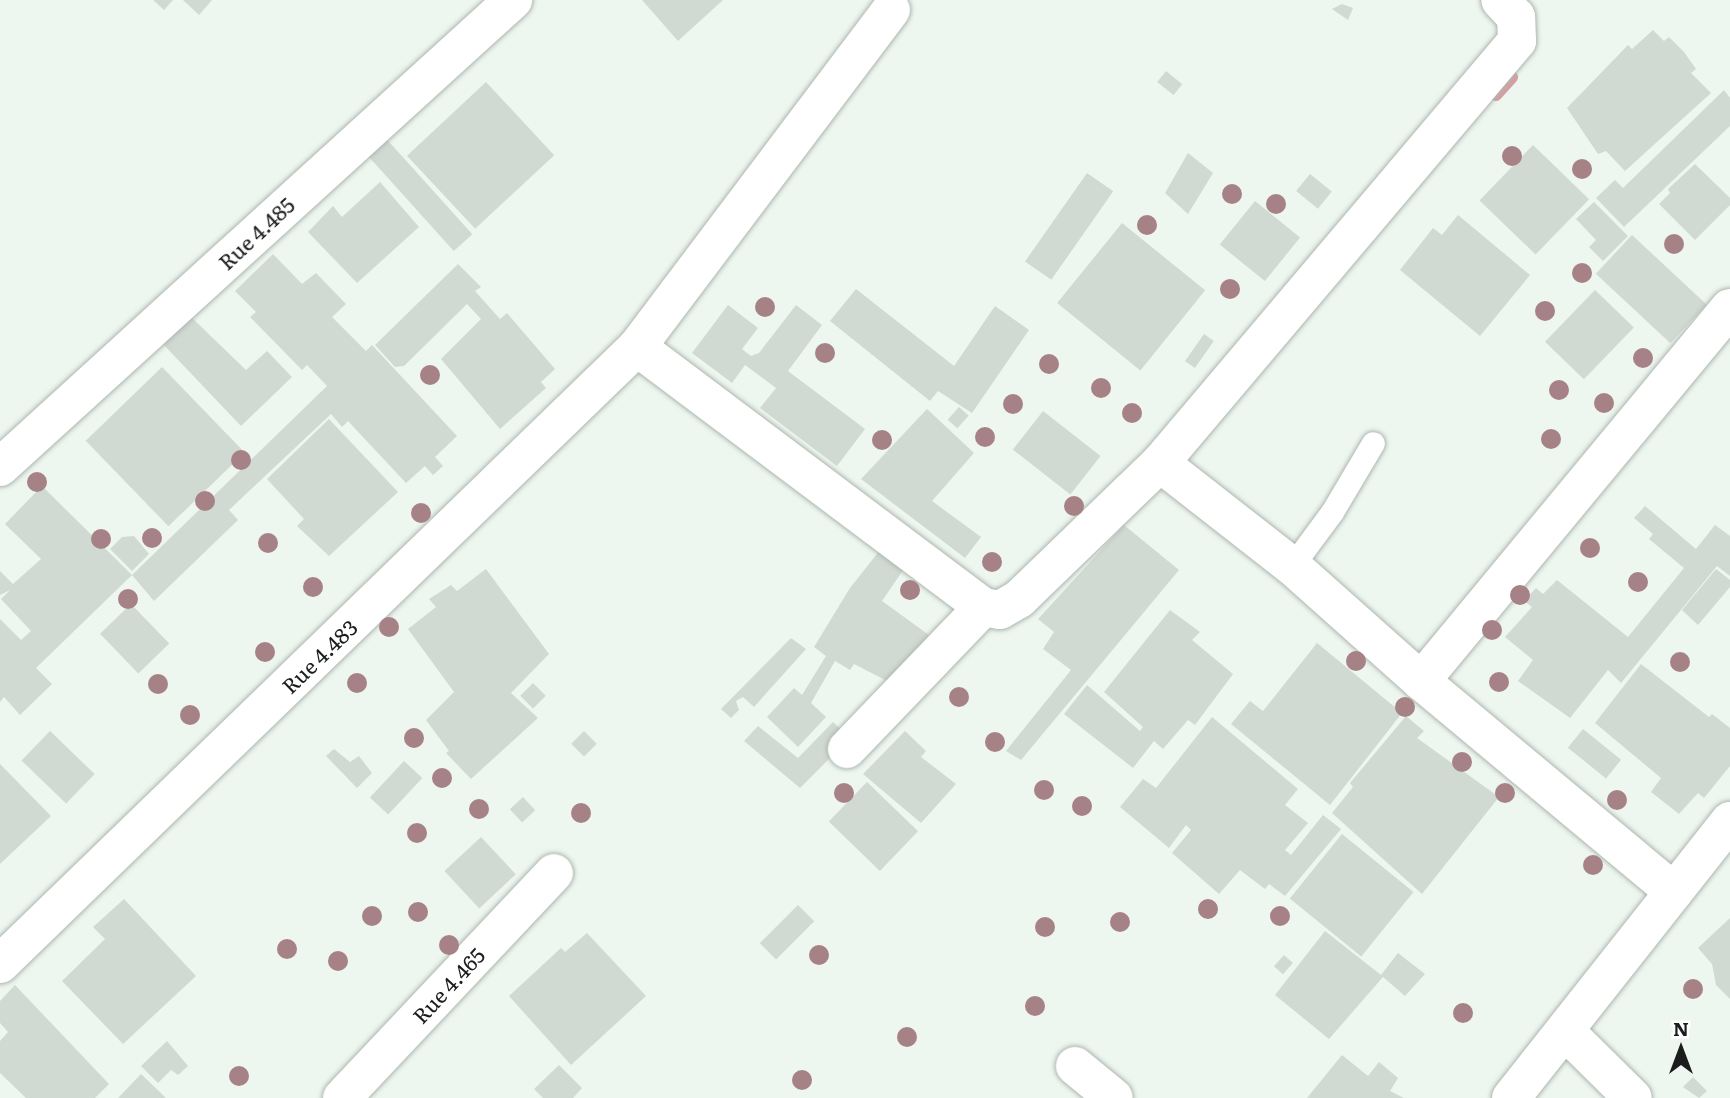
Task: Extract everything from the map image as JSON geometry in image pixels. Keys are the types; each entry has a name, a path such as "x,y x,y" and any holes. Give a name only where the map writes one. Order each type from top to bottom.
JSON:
{"street":[{"name":"Rue 4.485","path":"0,467 513,0"},
{"path":"637,347 984,607 1000,610 1019,599 1160,463 1517,41 1516,17 1500,0"},
{"name":"Rue 4.483","path":"0,964 637,347 891,10"},
{"path":"1421,681 1730,308"},
{"path":"1160,463 1292,566 1421,681 1674,892"},
{"path":"847,749 984,607"},
{"path":"1511,1098 1730,821"},
{"name":"Rue 4.465","path":"342,1098 554,873"},
{"path":"1564,1031 1633,1098"},
{"path":"1075,1066 1114,1098"}],"lane":[{"path":"1292,566 1332,512 1373,443"}],"building":[{"path":"153,0 173,0 164,10"},
{"path":"183,0 212,0 199,15"},
{"path":"642,0 723,0 678,41"},
{"path":"1342,4 1353,8 1348,20 1332,9"},
{"path":"1653,30 1664,41 1669,37 1684,52 1696,69 1691,73 1711,93 1625,171 1606,151 1598,154 1567,108 1628,45 1632,49"},
{"path":"1166,71 1182,84 1174,95 1157,82"},
{"path":"486,82 554,155 475,229 407,156"},
{"path":"1724,90 1730,98 1730,126 1624,227 1596,198 1615,180 1623,188"},
{"path":"382,134 472,234 454,251 363,151"},
{"path":"1533,145 1589,199 1536,255 1480,200"},
{"path":"1188,153 1213,173 1188,214 1165,193"},
{"path":"1695,164 1730,198 1730,205 1695,240 1659,204 1670,193 1668,189"},
{"path":"1087,173 1113,191 1051,280 1025,261"},
{"path":"1310,174 1332,192 1318,209 1296,191"},
{"path":"380,182 419,227 357,283 308,232 333,206 342,217"},
{"path":"1255,201 1300,238 1265,281 1220,245"},
{"path":"1594,202 1628,236 1603,261 1589,247 1596,240 1576,219"},
{"path":"1458,215 1530,275 1480,336 1400,270 1433,228 1442,235"},
{"path":"1122,223 1205,290 1140,370 1057,303"},
{"path":"1632,235 1707,305 1670,343 1596,274"},
{"path":"273,254 302,284 316,273 346,304 332,317 366,351 372,345 457,436 435,457 443,466 433,475 425,466 406,483 348,421 342,427 331,414 229,510 238,520 154,601 132,575 327,386 307,365 302,370 250,317 256,312 235,291"},
{"path":"458,264 481,287 475,291 500,319 507,313 555,369 541,382 546,388 500,429 441,359 481,319 467,304 404,366 395,367 375,345"},
{"path":"856,289 954,366 995,306 1029,330 972,413 938,391 930,401 830,321"},
{"path":"1595,290 1634,328 1584,379 1545,342"},
{"path":"728,305 758,328 742,349 751,356 759,353 796,305 822,325 788,371 865,429 837,466 760,408 776,388 745,365 732,383 692,353"},
{"path":"190,316 246,370 267,351 292,377 241,426 162,343"},
{"path":"1204,334 1214,341 1195,368 1185,361"},
{"path":"162,367 245,453 168,526 86,441"},
{"path":"959,407 969,416 957,428 948,420"},
{"path":"927,409 974,453 932,501 981,537 965,558 861,479"},
{"path":"1043,411 1101,456 1070,495 1013,450"},
{"path":"329,419 398,492 329,556 297,526 304,519 267,479"},
{"path":"42,486 132,575 36,668 52,684 20,715 4,697 0,702 0,619 21,640 31,631 1,599 10,590 0,595 0,571 13,584 41,559 5,524"},
{"path":"1645,506 1696,549 1715,525 1730,536 1730,576 1717,566 1621,683 1608,670 1570,718 1518,681 1533,660 1505,637 1532,607 1524,601 1536,588 1543,594 1557,580 1628,637 1684,568 1649,539 1653,534 1634,518"},
{"path":"1124,525 1179,570 1021,760 1006,751 1071,670 1043,649 1054,632 1038,619"},
{"path":"134,536 149,554 132,571 110,549 122,537"},
{"path":"884,545 908,563 882,601 929,635 897,686 854,664 850,670 835,661 811,703 826,717 798,747 767,717 794,688 802,695 826,656 814,647 850,588"},
{"path":"486,569 549,654 511,693 538,718 471,779 446,753 449,751 426,720 454,692 408,629 436,607 429,599 451,585 457,591"},
{"path":"1716,569 1730,580 1730,587 1698,625 1682,610"},
{"path":"131,604 169,644 138,673 100,634"},
{"path":"1170,610 1200,632 1192,640 1233,674 1195,725 1188,720 1163,749 1154,741 1133,768 1064,714 1087,685 1140,731 1143,727 1104,692"},
{"path":"791,638 806,649 754,707 743,697 736,701 739,710 731,718 721,709"},
{"path":"1317,643 1402,713 1330,805 1231,724 1250,701 1263,711"},
{"path":"1641,664 1709,717 1712,714 1730,728 1730,766 1704,798 1698,793 1679,814 1651,792 1661,778 1595,723"},
{"path":"533,683 546,696 533,708 520,696"},
{"path":"1406,716 1424,731 1417,738 1499,797 1422,894 1332,813 1353,787 1350,783"},
{"path":"1212,717 1298,789 1285,805 1308,823 1285,850 1291,855 1323,815 1341,829 1285,896 1269,884 1265,889 1240,870 1219,894 1172,853 1191,830 1186,825 1169,848 1120,807 1143,779 1156,788"},
{"path":"833,722 850,738 800,788 744,741 758,726 798,758"},
{"path":"1583,729 1621,760 1606,778 1568,748"},
{"path":"50,731 95,774 66,804 22,760"},
{"path":"584,731 597,744 584,756 571,744"},
{"path":"905,731 926,751 921,757 956,784 921,823 863,774"},
{"path":"334,749 350,762 359,756 372,773 357,788 326,756"},
{"path":"404,761 422,778 388,815 370,798"},
{"path":"0,764 51,816 0,864"},
{"path":"867,782 918,831 880,871 829,822"},
{"path":"523,797 535,810 522,822 510,809"},
{"path":"1342,834 1413,892 1361,956 1290,899"},
{"path":"481,837 516,874 479,908 444,871"},
{"path":"124,899 196,976 123,1044 62,981 105,939 93,927"},
{"path":"798,905 814,921 776,959 760,943"},
{"path":"1730,918 1730,999 1716,985 1712,964 1698,948"},
{"path":"1325,931 1381,975 1398,953 1425,974 1405,996 1383,977 1329,1039 1275,995"},
{"path":"587,933 646,996 571,1065 509,996 561,948 565,952"},
{"path":"1284,955 1293,963 1283,974 1274,966"},
{"path":"15,985 109,1084 95,1098 26,1098 0,1073 0,1041 8,1032 0,1023 0,1001"},
{"path":"167,1041 188,1066 178,1075 171,1070 158,1083 141,1066"},
{"path":"1342,1055 1368,1076 1379,1062 1398,1078 1390,1091 1404,1098 1307,1098"},
{"path":"559,1065 582,1088 573,1098 543,1098 534,1089"},
{"path":"141,1074 166,1098 118,1098"},
{"path":"1693,1077 1707,1091 1699,1098 1683,1087"}],"waterway":[{"path":"1496,95 1512,77"}]}
